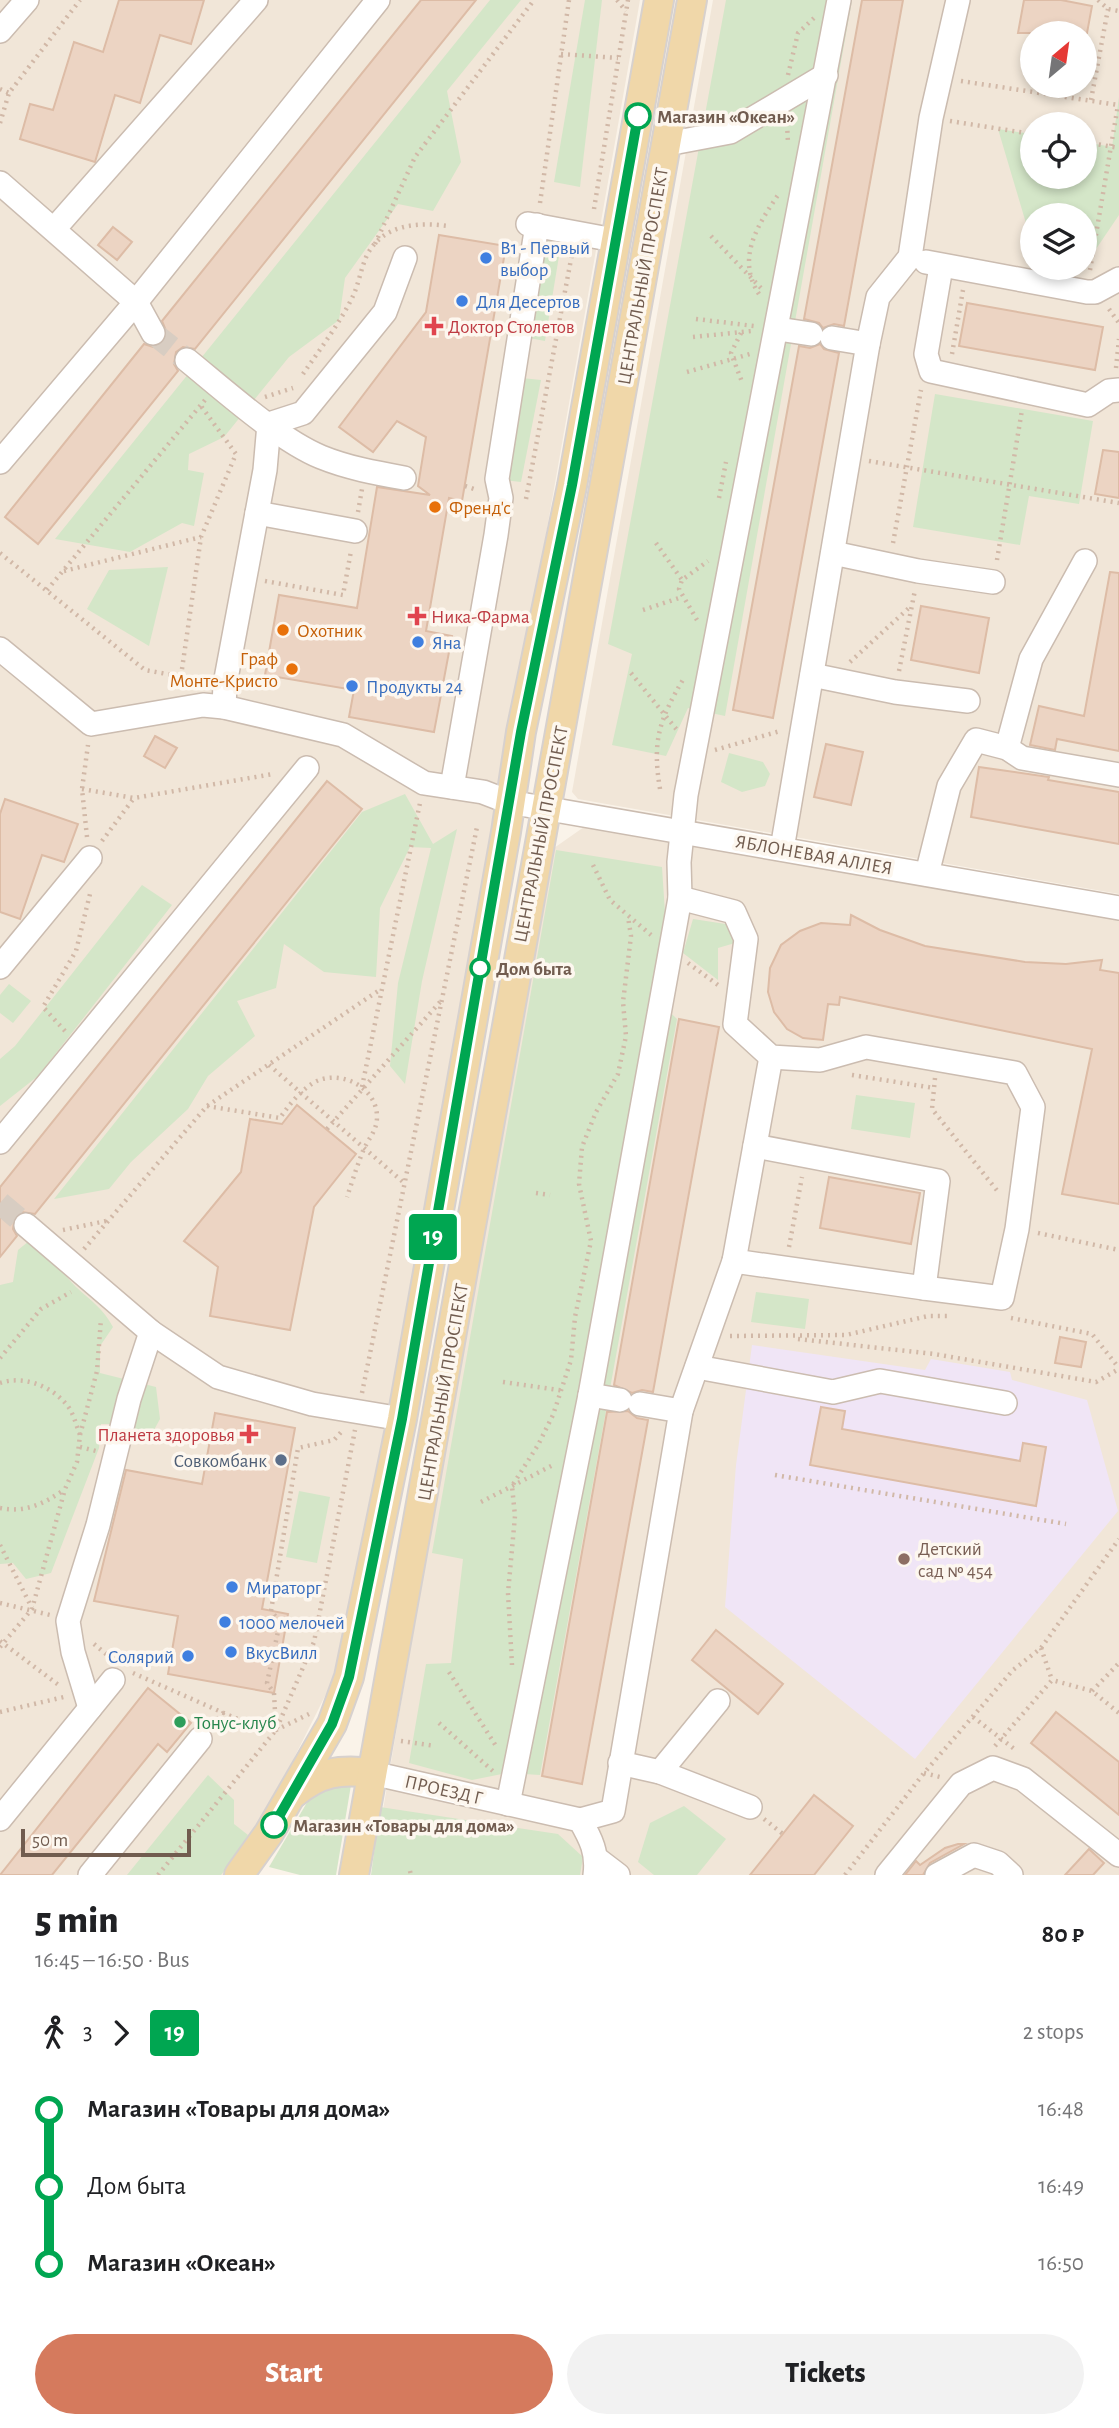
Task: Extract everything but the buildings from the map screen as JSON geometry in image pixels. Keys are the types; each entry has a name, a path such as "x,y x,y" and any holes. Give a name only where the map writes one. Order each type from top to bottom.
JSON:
{"main road":[{"name":"ЦЕНТРАЛЬНЫЙ ПРОСПЕКТ","path":"239,1875 332,1724 343,1695 402,1419 509,802 572,485 593,235 659,0"},
{"name":"ЦЕНТРАЛЬНЫЙ ПРОСПЕКТ","path":"354,1875 453,1336 504,1028 692,0"},
{"path":"572,485 571,504 582,514 593,513 602,494"},
{"path":"471,1022 482,1009 496,1010 504,1028"},
{"path":"290,1796 318,1776 331,1771 372,1773"}],"street":[{"path":"0,31 27,0"},
{"path":"55,228 256,0"},
{"path":"0,462 136,302 378,0"},
{"path":"511,1788 590,1395 680,898 679,862 695,755 839,0"},
{"path":"782,849 803,724 822,677 833,553 877,297 910,257 931,118 958,0"},
{"path":"667,144 730,132 790,90 826,75"},
{"path":"0,183 55,228 136,302 153,332"},
{"path":"452,787 496,535 501,498 497,479 532,224 593,235"},
{"path":"910,257 941,267 1087,292 1095,292 1119,279"},
{"path":"279,421 303,413 385,312 405,258"},
{"path":"941,267 926,354 940,373 1088,405 1109,391 1119,390"},
{"path":"778,328 868,344"},
{"path":"187,360 218,384 279,421 319,456 366,471 404,478"},
{"path":"224,696 265,470 279,421"},
{"path":"257,513 355,531"},
{"path":"833,553 918,571 992,582"},
{"path":"1007,748 1031,659 1085,561"},
{"path":"0,649 91,724 203,705 224,696 343,735 424,783"},
{"path":"822,677 895,692 968,701"},
{"path":"927,874 948,786 976,740 1007,748 1022,758 1119,775"},
{"path":"0,1142 307,768"},
{"name":"ЯБЛОНЕВАЯ АЛЛЕЯ","path":"424,783 483,792 509,802 684,830 1119,908"},
{"path":"0,967 90,858"},
{"path":"680,898 734,912 746,939 735,1024 771,1057 820,1060 866,1047 1015,1073 1032,1107 1017,1229 1002,1298 734,1261"},
{"path":"618,1875 596,1867 580,1820 613,1811 681,1411 734,1261 771,1057"},
{"path":"755,1146 938,1181 924,1288"},
{"path":"33,1230 151,1332 218,1377 312,1404 402,1419"},
{"path":"90,1708 73,1652 68,1621 98,1525 128,1399 151,1332"},
{"path":"696,1367 833,1392 880,1381 1005,1403"},
{"path":"590,1395 681,1411"},
{"path":"0,1819 90,1708 117,1670"},
{"path":"660,1772 718,1701"},
{"path":"90,1875 200,1739"},
{"path":"620,1763 660,1772 750,1807"},
{"path":"887,1875 961,1783 993,1768 1023,1779 1119,1855"},
{"name":"ПРОЕЗД Г","path":"372,1773 511,1788 580,1820"},
{"path":"937,1875 974,1855 998,1863 1011,1875"}],"path":[{"path":"0,123 9,93 80,0"},
{"path":"375,244 415,157 534,0"},
{"path":"532,224 569,0"},
{"path":"617,0 626,12"},
{"path":"526,499 593,235 628,0"},
{"path":"1098,0 1108,9 1119,11"},
{"path":"1091,100 1108,9"},
{"path":"790,152 786,133 790,90 787,71 798,33"},
{"path":"561,54 618,58"},
{"path":"940,78 1118,105 1087,292"},
{"path":"0,89 9,93"},
{"path":"931,118 1020,132"},
{"path":"1097,144 1119,148"},
{"path":"760,302 749,275 747,258 750,242 781,184"},
{"path":"302,376 353,297 368,253 375,244 393,229 422,222 447,226"},
{"path":"687,372 732,359 778,328 749,275 711,236"},
{"path":"889,565 922,381 940,373 966,271"},
{"path":"693,337 757,331 754,318"},
{"path":"696,319 741,324"},
{"path":"741,333 731,353 739,372 743,393"},
{"path":"1119,339 1114,366 1119,373"},
{"path":"47,590 218,384"},
{"path":"279,421 295,388"},
{"path":"992,582 1025,392"},
{"path":"181,676 201,537 236,454 201,406"},
{"path":"719,502 720,481 727,457"},
{"path":"848,457 1119,503"},
{"path":"244,577 343,595 366,471"},
{"path":"63,571 201,537"},
{"path":"656,543 682,580"},
{"path":"0,553 145,670 181,676 224,696"},
{"path":"698,632 697,619 681,597 679,589 682,580 707,562 711,555"},
{"path":"895,692 918,571"},
{"path":"643,610 681,597"},
{"path":"822,677 912,605"},
{"path":"631,673 695,755 803,724"},
{"path":"660,789 654,754 666,715 686,675"},
{"path":"80,1047 43,1007 76,951 92,884 82,789 91,724"},
{"path":"82,789 134,798 307,768"},
{"path":"362,1087 424,783"},
{"path":"90,858 134,798"},
{"path":"158,1875 276,1730 314,1642 477,827"},
{"path":"512,1673 508,1593 515,1516 512,1486 538,1445 563,1391 591,1241 579,1184 582,1147 596,1112 618,1074 626,1036 623,1002 631,936 628,917"},
{"path":"73,1264 207,1106 381,989"},
{"path":"327,1129 441,1001"},
{"path":"832,1056 851,1075 934,1088"},
{"path":"937,1059 932,1109 995,1184 1017,1229 1119,1250"},
{"path":"269,1065 404,1183"},
{"path":"207,1106 280,1118 300,1093 315,1082 331,1077 348,1079 362,1087 373,1098 377,1115 375,1132 364,1148 347,1197"},
{"path":"786,1269 806,1155"},
{"path":"536,1193 550,1195"},
{"path":"33,1230 107,1221"},
{"path":"0,1358 41,1309 92,1280 102,1322 97,1371 80,1435 77,1462 65,1489 32,1609 1,1643 72,1695 0,1712"},
{"path":"708,1335 846,1335 928,1316 955,1316"},
{"path":"781,1337 934,1354 1096,1382 1119,1368 1092,1334 1007,1317"},
{"path":"0,1383 8,1380 41,1384 67,1405 80,1435"},
{"path":"503,1382 590,1395"},
{"path":"276,1730 274,1693 267,1683 280,1622 271,1611 298,1448 334,1440 358,1412"},
{"path":"481,1502 579,1452"},
{"path":"775,1475 1066,1524"},
{"path":"0,1508 18,1512 48,1500 65,1489"},
{"path":"845,1875 924,1773 1013,1670 1041,1648 1119,1539"},
{"path":"0,1545 32,1609"},
{"path":"0,1604 32,1609 68,1621 117,1670 235,1718"},
{"path":"1041,1648 1052,1680"},
{"path":"1092,1691 1119,1663"},
{"path":"449,1672 511,1788"},
{"path":"1052,1680 1092,1691 1119,1713"},
{"path":"993,1748 1052,1680"},
{"path":"973,1717 1001,1739"},
{"path":"439,1723 511,1788"}],"shaded area":[{"path":"0,0 640,0 399,1370 335,1676 254,1838 224,1875 0,1875"},
{"path":"713,0 1119,0 1119,894 578,799 572,792"},
{"path":"584,827 1119,920 1119,1875 372,1875 448,1425 554,848"},
{"name":"Детский сад № 454","path":"752,1345 925,1370 931,1359 1010,1372 1012,1380 1087,1400 1118,1511 915,1759 725,1607 736,1465"}],"green space":[{"path":"490,0 521,0 447,91 461,162 433,211 398,204 345,278 339,320 289,357 224,437 189,454 188,470 204,473 194,526 182,523 130,552 55,539"},
{"path":"585,0 602,0 580,187 554,182"},
{"path":"726,0 852,0 725,716 688,708 666,756 612,745 632,654 608,644"},
{"path":"1119,97 1119,215 1097,248 1097,203 1020,203 998,129 1020,132 1020,189 1097,189 1097,144 1112,147"},
{"path":"545,241 561,244 545,341 529,338"},
{"path":"522,378 541,380 521,482 505,480"},
{"path":"935,394 1093,421 1079,504 1029,496 1020,545 913,527"},
{"path":"168,567 149,646 87,609 109,570"},
{"path":"729,753 763,762 770,774 765,786 742,792 721,782"},
{"path":"405,794 433,844 457,829 422,981 405,1084 390,1066 398,983 431,848 410,847 380,908 376,977 324,972 284,944 276,988 237,1001 255,1036 208,1076 188,1109 131,1162 109,1189 54,1199 362,812"},
{"path":"556,850 662,867 665,913 650,993 677,1019 540,1775 507,1773 472,1780 409,1763 426,1664 451,1663 463,1559 432,1553"},
{"path":"142,885 172,905 38,1076 0,1106 0,1059 15,1046"},
{"path":"693,919 732,925 735,943 718,948 718,980 683,953"},
{"path":"9,984 31,1001 13,1023 0,1013 0,995"},
{"path":"856,1095 915,1103 910,1138 851,1129"},
{"path":"29,1241 101,1310 113,1327 100,1346 100,1373 156,1387 160,1419 149,1439 123,1424 101,1424 99,1448 51,1573 26,1579 13,1563 0,1564 0,1285 13,1282 18,1250"},
{"path":"756,1292 809,1299 805,1329 751,1322"},
{"path":"299,1491 330,1497 317,1563 286,1557"},
{"path":"208,1775 234,1800 234,1824 248,1835 239,1853 221,1875 127,1875"},
{"path":"352,1779 336,1875 300,1875 269,1867 312,1794"},
{"path":"684,1806 726,1839 697,1875 654,1875 638,1862 650,1823"},
{"path":"380,1807 558,1834 583,1857 580,1875 371,1875"}],"tunnel":[{"path":"153,333 187,360"},
{"path":"0,1203 26,1225"}],"bus line":[{"name":"19","path":"274,1825 332,1724 349,1677 402,1419 506,832 521,732 572,485 638,116"}],"place":[{"name":"Магазин «Океан»","path":"638,116"},
{"name":"В1 - Первый выбор","path":"486,258"},
{"name":"Для Десертов","path":"462,301"},
{"name":"Доктор Столетов","path":"434,326"},
{"name":"Френд'с","path":"435,507"},
{"name":"Ника-Фарма","path":"417,616"},
{"name":"Охотник","path":"283,630"},
{"name":"Яна","path":"418,642"},
{"name":"Граф Монте-Кристо","path":"292,669"},
{"name":"Продукты 24","path":"352,686"},
{"name":"Дом быта","path":"480,968"},
{"name":"Планета здоровья","path":"249,1434"},
{"name":"Совкомбанк","path":"281,1460"},
{"name":"Детский сад № 454","path":"904,1559"},
{"name":"Мираторг","path":"232,1587"},
{"name":"1000 мелочей","path":"225,1622"},
{"name":"ВкусВилл","path":"231,1652"},
{"name":"Солярий","path":"188,1656"},
{"name":"Тонус-клуб","path":"180,1722"},
{"name":"Магазин «Товары для дома»","path":"274,1825"}]}
